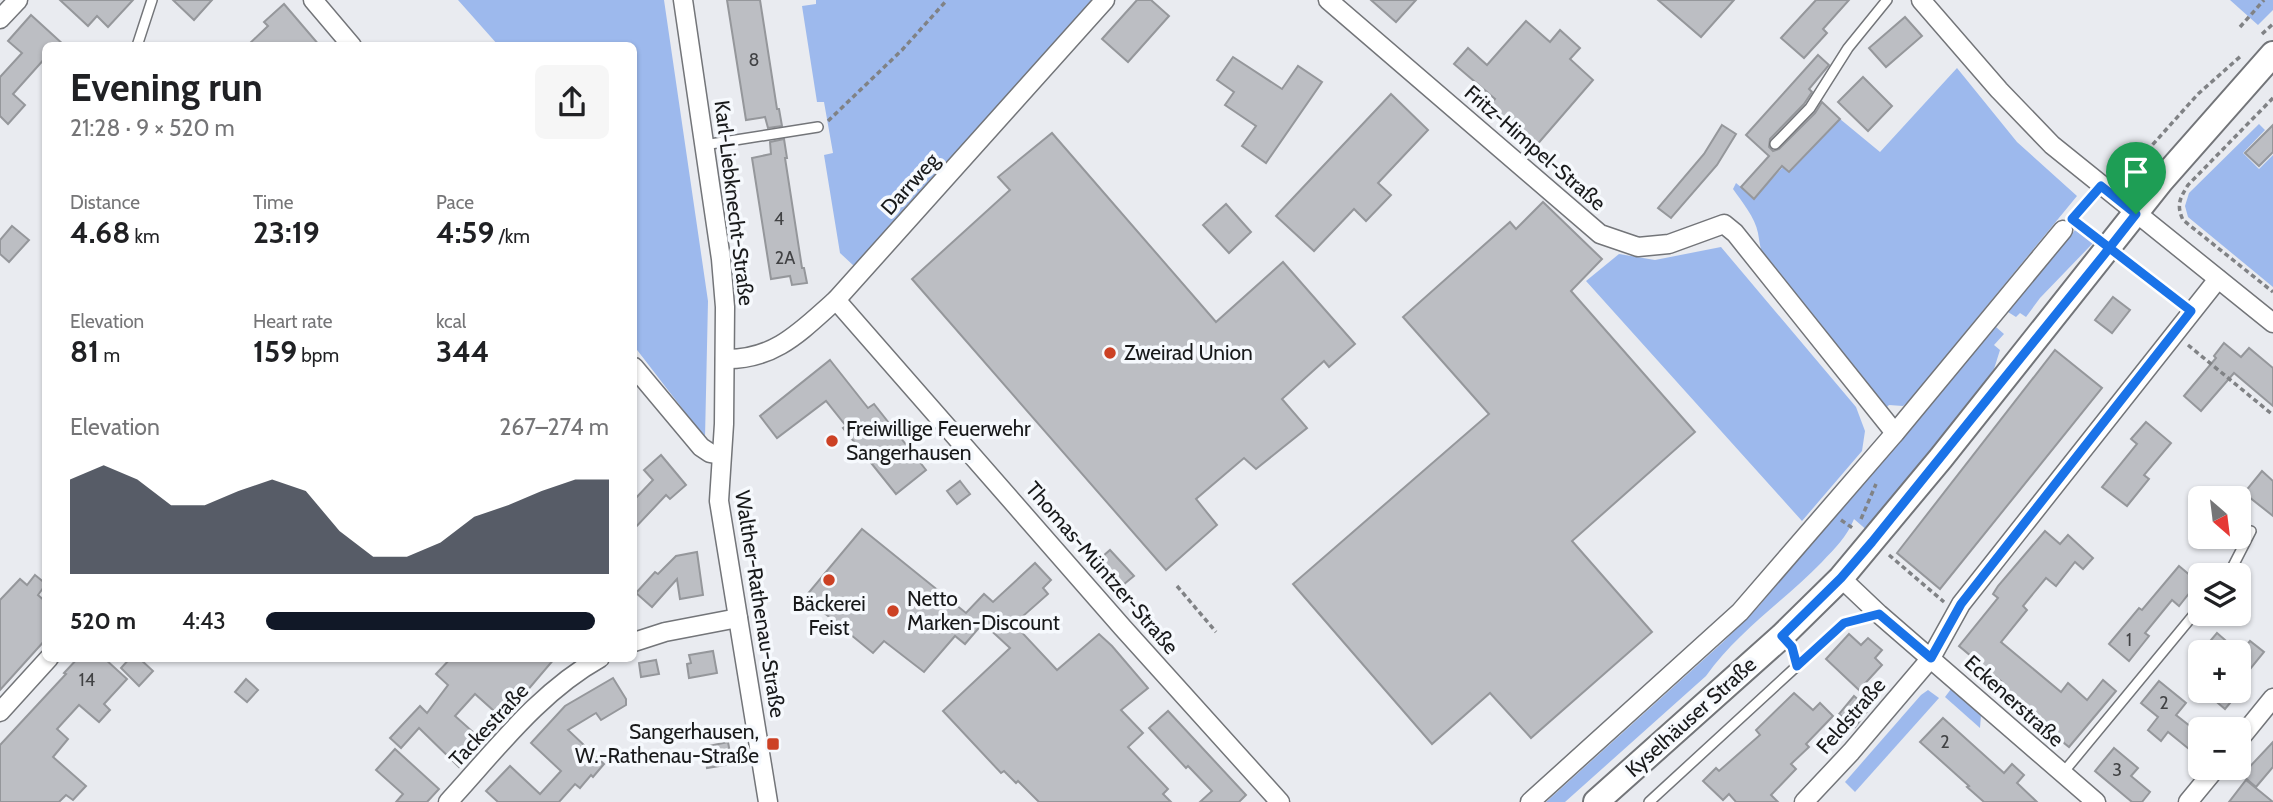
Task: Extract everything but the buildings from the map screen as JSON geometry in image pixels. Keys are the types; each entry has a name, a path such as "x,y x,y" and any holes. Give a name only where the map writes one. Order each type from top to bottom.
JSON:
{"main road":[{"name":"Kyselhäuser Straße","path":"1596,802 1782,636 1841,578 1918,487 2204,130 2265,47"}],"street":[{"path":"0,19 18,0"},
{"path":"313,0 349,42"},
{"name":"Karl-Liebknecht-Straße","path":"684,0 721,259 725,307 724,424 721,455"},
{"name":"Darrweg","path":"725,359 769,352 797,334 836,300 1105,0"},
{"name":"Fritz-Himpel-Straße","path":"1328,0 1600,234 1638,247 1669,244 1724,224 1735,233 1895,433"},
{"path":"1921,0 2022,116 2061,153 2273,323"},
{"path":"1530,802 1740,612 1895,433 2067,225"},
{"path":"1931,658 1961,604 2218,279"},
{"name":"Thomas-Müntzer-Straße","path":"836,300 1123,628 1280,802"},
{"path":"637,371 701,447 710,453 721,455"},
{"name":"Walther-Rathenau-Straße","path":"721,455 719,501 768,802"},
{"name":"Eckenerstraße","path":"1841,578 2096,802"},
{"path":"637,641 665,632 738,618"},
{"name":"Feldstraße","path":"1804,802 1851,752 1931,658"},
{"path":"0,712 45,662"},
{"name":"Tackestraße","path":"448,802 539,704 594,662"},
{"path":"2251,725 2273,698"},
{"path":"2188,802 2206,780"}],"lane":[{"path":"138,42 152,0"},
{"path":"1775,144 1810,108 1847,48 1887,0"},
{"path":"704,145 818,127"},
{"path":"2062,774 2188,622"},
{"path":"1649,802 1797,666 1792,647 1782,636"}],"path":[{"path":"818,127 846,106 947,0"},
{"path":"2240,27 2264,0"},
{"path":"2265,47 2273,23"},
{"path":"2191,311 2110,247 2067,225 2120,165 2138,160 2198,94 2246,51"},
{"path":"2273,98 2188,185 2179,199 2178,209 2183,220 2273,292"},
{"path":"2174,332 2273,415"},
{"path":"2244,390 2248,385"},
{"path":"1843,522 1856,530"},
{"path":"1177,586 1216,632"},
{"path":"1797,666 1844,623 1879,614"}],"shaded area":[{"path":"458,0 664,0 708,301 705,438 637,350 637,42 495,42"},
{"path":"816,0 1093,0 854,266 840,253 824,155 833,153 824,102 817,102 802,6 816,4"},
{"path":"2230,0 2273,0 2273,10 2258,25"},
{"path":"1957,68 2017,142 2077,196 1908,402 1903,406 1889,405 1885,409 1766,260 1754,221 1733,189 1736,183 1754,198 1783,167 1789,172 1840,119 1880,152"},
{"path":"2259,124 2265,130 2243,153 2259,169 2273,155 2273,287 2188,217 2185,206 2189,193"},
{"path":"2075,230 2093,243 2040,298 2026,317 2020,313 2016,317 2008,312"},
{"path":"1721,247 1856,407 1865,431 1862,451 1802,521 1586,281 1619,254 1655,260"},
{"path":"1996,327 2004,334 1994,345 2000,350 1994,369 1948,433 1869,532 1854,519 1844,537 1822,562 1746,631 1706,676 1565,802 1546,802 1722,643 1758,607"},
{"path":"1951,689 1981,715 1980,728 1945,697"},
{"path":"1928,690 1939,698 1855,792 1845,782"}],"place":[{"name":"Zweirad Union","path":"1110,353"},
{"name":"Freiwillige Feuerwehr Sangerhausen","path":"832,441"},
{"name":"Bäckerei Feist","path":"829,580"},
{"name":"Netto Marken-Discount","path":"893,611"},
{"name":"Sangerhausen, W.-Rathenau-Straße","path":"773,744"}],"route":[{"path":"2136,214 2101,186 2072,219 2110,247 2191,311 1961,604 1931,658 1879,614 1844,623 1797,666 1792,647 1782,636 1841,578 1872,542 1941,458 2103,256 2110,247 2136,214"}]}
